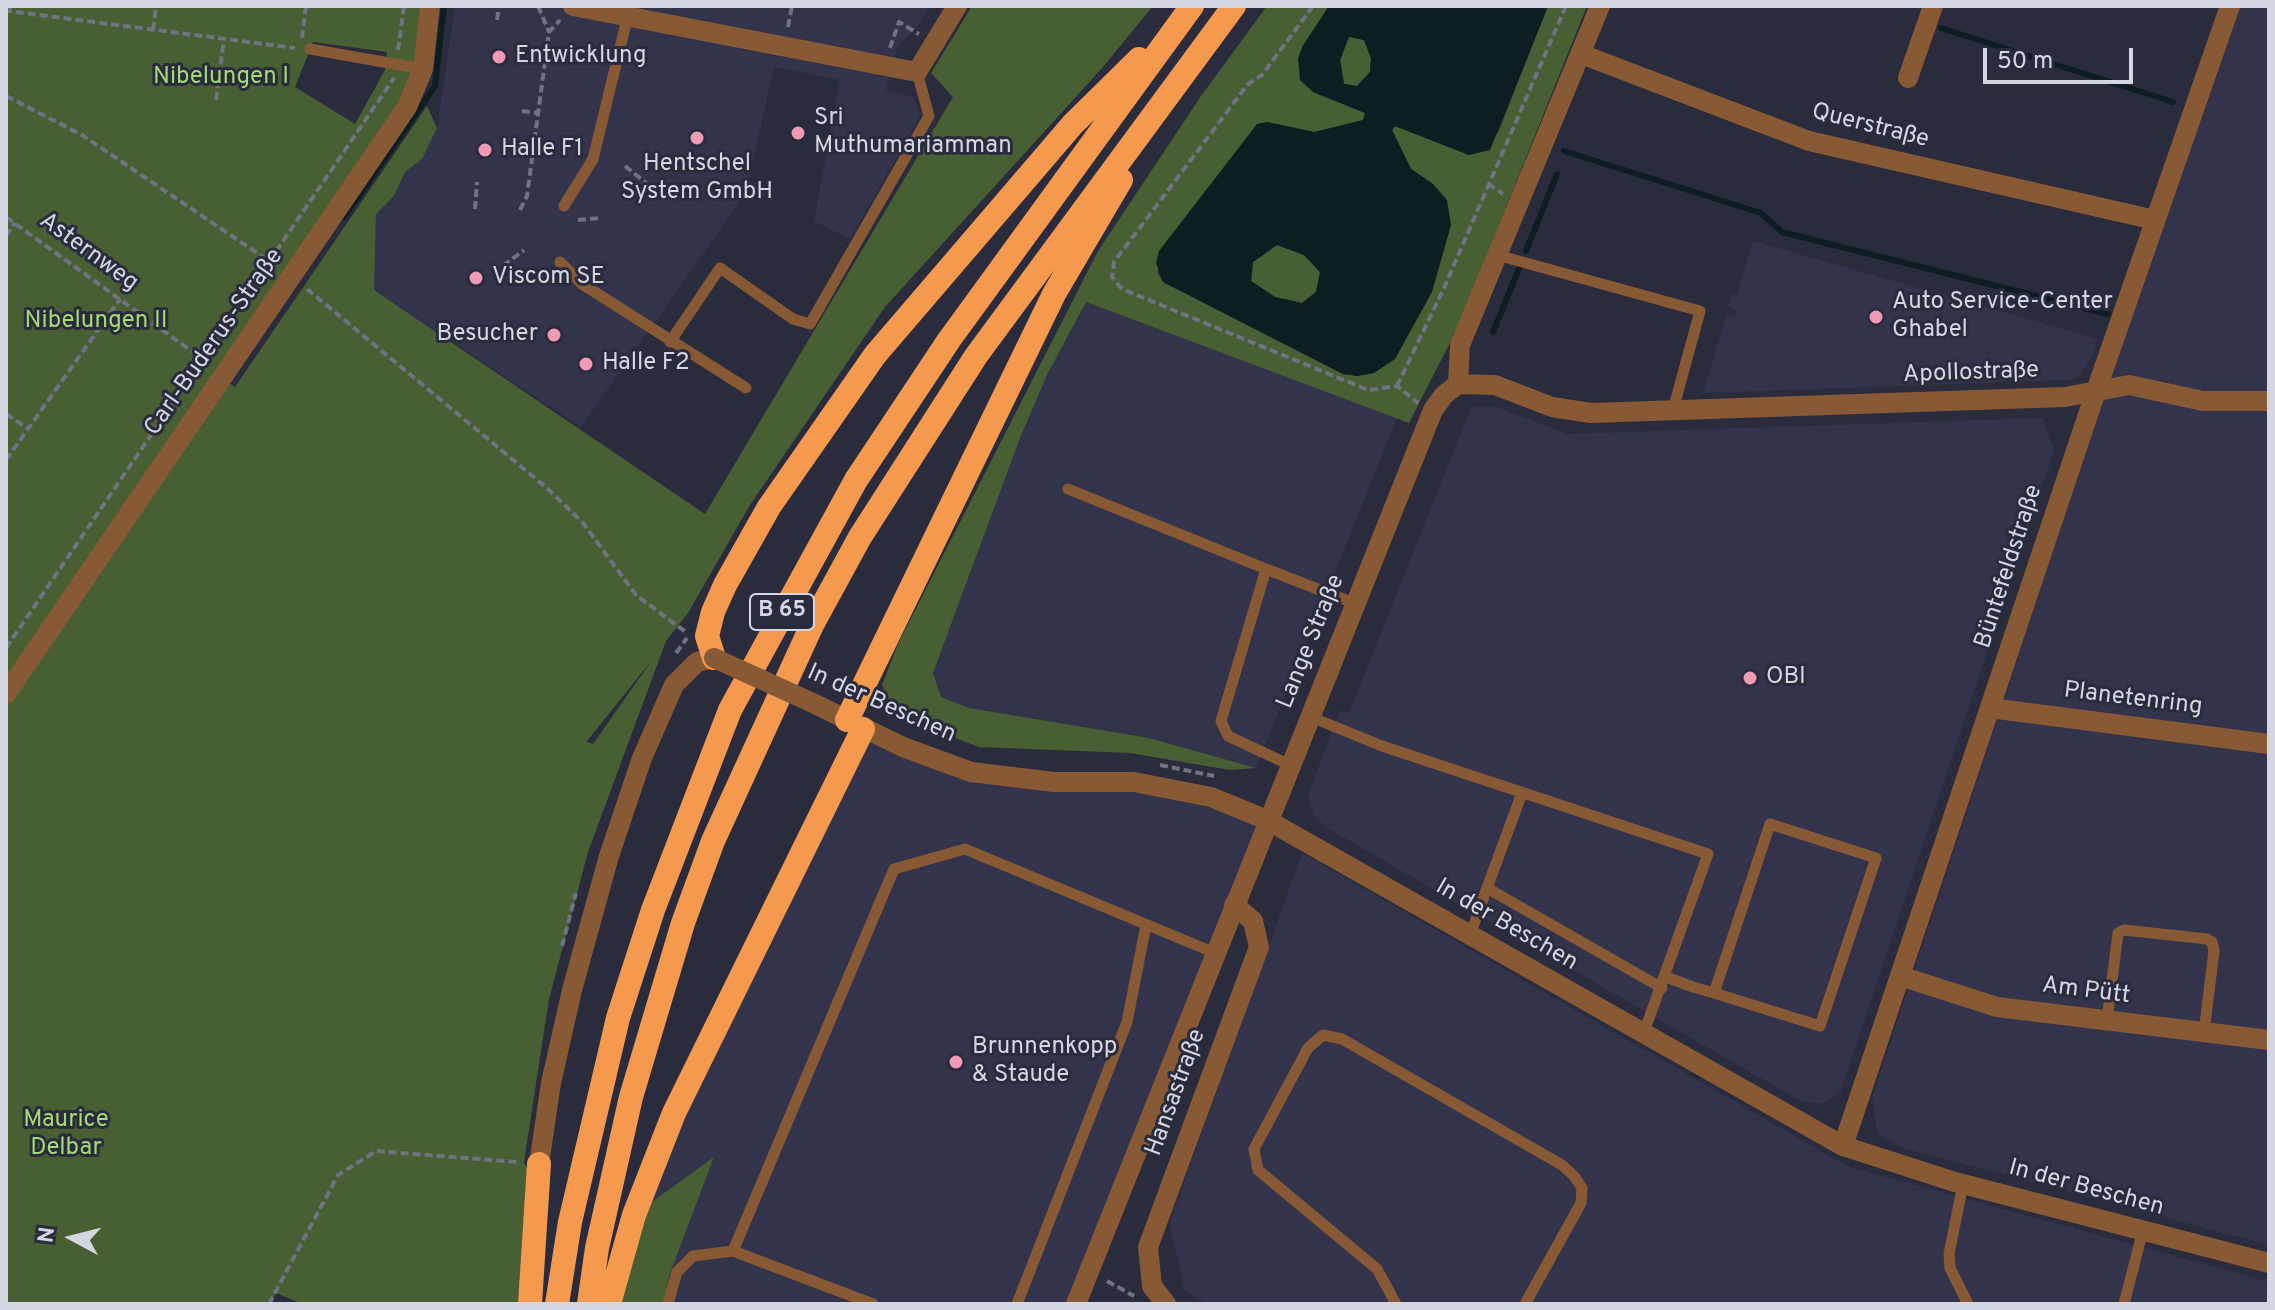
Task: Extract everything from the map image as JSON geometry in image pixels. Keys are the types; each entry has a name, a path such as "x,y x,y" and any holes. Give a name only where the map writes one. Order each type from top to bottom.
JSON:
{"highway":[{"name":"B 65","path":"557,1304 570,1222 618,1018 653,910 730,710 856,480 949,340 1192,6"},
{"path":"714,658 707,636 725,585 769,507 875,355 1073,124 1192,6"},
{"name":"B 65","path":"589,1304 597,1248 631,1097 683,923 713,841 805,639 860,537 976,356 1032,275 1234,6"},
{"path":"609,1304 634,1215 674,1113 1054,294 1173,91"},
{"path":"530,1304 539,1164"}],"street":[{"name":"Carl-Buderus-Straße","path":"6,694 407,107 423,69 430,6"},
{"path":"569,10 628,14 917,72 957,6"},
{"path":"1458,384 1460,345 1600,6"},
{"path":"1908,78 1933,6"},
{"name":"Büntefeldstraße","path":"1843,1146 2096,391 2230,6"},
{"name":"Querstraße","path":"1581,54 1809,141 2155,220"},
{"name":"Apollostraße","path":"1458,384 1495,385 1570,411 2065,397 2129,385 2203,401 2269,401"},
{"name":"Lange Straße","path":"1076,1304 1433,410 1444,395 1458,384"},
{"path":"539,1164 551,1083 572,990 609,856 633,786 674,685 697,662 714,658"},
{"name":"In der Beschen","path":"714,658 938,762 971,772 1054,782 1134,782 1211,797 1267,820 1843,1146 1963,1184 2269,1263"},
{"name":"Planetenring","path":"1990,708 2269,744"},
{"name":"Hansastraße","path":"1166,1304 1152,1286 1148,1247 1259,947 1253,921 1234,905"},
{"name":"Am Pütt","path":"1900,976 1997,1007 2269,1040"}],"lane":[{"path":"564,206 593,159 628,14"},
{"path":"305,49 423,69"},
{"path":"670,342 720,268 793,319 810,324 929,116 917,72"},
{"path":"1497,255 1700,311 1673,410"},
{"path":"560,262 582,284 746,388"},
{"path":"1068,489 1356,604"},
{"path":"1266,569 1221,721 1228,736 1290,765"},
{"path":"1311,717 1382,746 1708,854 1643,1035"},
{"path":"1470,935 1522,793"},
{"path":"1487,888 1664,983 1714,993 1820,1026 1876,858 1770,824 1714,993"},
{"path":"733,1251 894,869 965,849 1215,953"},
{"path":"1017,1304 1127,1022 1146,925"},
{"path":"2107,1020 2118,933 2124,930 2207,939 2212,942 2214,951 2204,1032"},
{"path":"1396,1304 1377,1269 1258,1170 1254,1149 1308,1048 1323,1035 1342,1039 1562,1165 1574,1176 1582,1188 1581,1203 1525,1304"},
{"path":"1963,1184 1949,1254 1950,1268 1968,1304"},
{"path":"2124,1304 2143,1230"},
{"path":"668,1304 677,1272 693,1256 733,1251 873,1304"}],"path":[{"path":"153,30 156,6"},
{"path":"10,8 305,49 306,6"},
{"path":"6,648 394,79 404,6"},
{"path":"497,20 499,6"},
{"path":"520,210 527,196 549,32 538,6"},
{"path":"1313,6 1262,75 1248,84 1114,262 1112,277 1122,289 1368,390 1397,386 1433,410"},
{"path":"1397,386 1444,288 1566,6"},
{"path":"549,32 569,10"},
{"path":"885,66 899,22 935,43"},
{"path":"216,100 224,38"},
{"path":"6,96 82,135 292,277 547,488 583,523 636,595 656,614 689,634"},
{"path":"522,111 539,113"},
{"path":"625,166 661,195"},
{"path":"475,209 477,182"},
{"name":"Asternweg","path":"6,217 201,358"},
{"path":"578,220 602,218"},
{"path":"6,236 15,223"},
{"path":"503,266 524,250"},
{"path":"6,460 120,299"},
{"path":"6,414 28,428"},
{"path":"1149,764 1221,778"},
{"path":"269,1304 338,1175 376,1151 539,1164"},
{"path":"1102,1279 1117,1286"}],"shaded area":[{"path":"455,6 930,6 917,28 898,46 886,90 913,97 921,114 850,239 814,221 840,80 774,67 746,193 581,427 374,290 376,214 394,196 405,172 422,159 437,128"},
{"path":"1329,6 1548,6 1490,150 1469,155 1395,126 1392,130 1411,169 1433,184 1447,200 1451,225 1432,292 1395,359 1374,373 1358,376 1343,374 1163,282 1156,263 1159,251 1257,124 1267,122 1314,132 1363,120 1365,113 1313,92 1300,80 1298,59 1302,47","holes":["1349,37 1364,40 1371,58 1370,72 1357,86 1344,84 1340,60","1277,245 1304,255 1320,272 1316,292 1302,303 1275,297 1251,281 1253,262"]},
{"path":"2240,6 2269,6 2269,1245 1900,1147 1877,1132 1872,1098 2111,375"},
{"name":"Auto Service-Center Ghabel","path":"1753,241 2098,339 2092,357 2080,376 2068,380 1703,393 1726,316 1735,317 1736,310 1728,307 1732,294 1737,295"},
{"path":"1086,302 1397,418 1256,768 1149,738 969,708 941,697 933,673 1020,438 1048,373"},
{"path":"1471,407 1497,407 1567,434 2043,418 2054,451 1841,1091 1824,1103 1802,1102 1327,828 1313,815 1308,795 1340,710 1349,713"},
{"path":"863,729 938,762 1102,781 1267,820 1076,1304 612,1304 634,1215"},
{"path":"1302,853 1849,1167 2269,1282 2269,1304 1208,1304 1185,1291 1169,1224"}],"green space":[{"path":"6,6 429,6 415,91 221,378 235,387 427,106 437,128 422,159 405,172 394,196 376,214 374,290 705,514 953,97 931,73 972,6 1153,6 1103,67 885,307 750,505 688,613 666,641 588,852 549,999 524,1162 531,1177 524,1304 303,1304 276,1293 269,1304 6,1304","holes":["313,42 387,52 385,70 355,124 295,87","652,660 593,744 587,742 587,741"]},
{"path":"1267,6 1329,6 1302,47 1313,92 1366,113 1363,120 1347,126 1314,132 1267,122 1157,272 1163,282 1343,374 1358,376 1433,184 1411,169 1392,130 1395,126 1469,155 1498,133 1548,6 1587,6 1457,329 1409,423 1086,302 1048,373 1020,438 933,673 941,697 969,708 1149,738 1256,768 1230,770 1130,753 979,747 910,721 890,705 882,685 898,644 1098,251 1201,96"},
{"path":"1349,36 1364,40 1371,58 1370,72 1357,86 1344,84 1340,60"},
{"path":"1277,245 1304,255 1320,272 1316,292 1302,303 1275,297 1251,281 1253,262"},
{"path":"714,1157 669,1276 665,1304 612,1304 634,1215"}],"waterway":[{"path":"344,217 435,86 444,6"},
{"path":"1941,28 2173,102"},
{"path":"1564,151 1761,213 1782,232 2108,314"},
{"path":"1526,251 1557,174"},
{"path":"1493,332 1519,269"}],"place":[{"name":"Entwicklung","path":"499,57"},
{"name":"Sri Muthumariamman","path":"798,133"},
{"name":"Hentschel System GmbH","path":"697,138"},
{"name":"Halle F1","path":"485,150"},
{"name":"Viscom SE","path":"476,278"},
{"name":"Auto Service-Center Ghabel","path":"1876,317"},
{"name":"Besucher","path":"554,335"},
{"name":"Halle F2","path":"586,364"},
{"name":"OBI","path":"1750,678"},
{"name":"Brunnenkopp & Staude","path":"956,1062"}],"park label":[{"name":"Nibelungen I","path":"221,78"},
{"name":"Nibelungen II","path":"96,322"},
{"name":"Maurice Delbar","path":"66,1135"}]}
